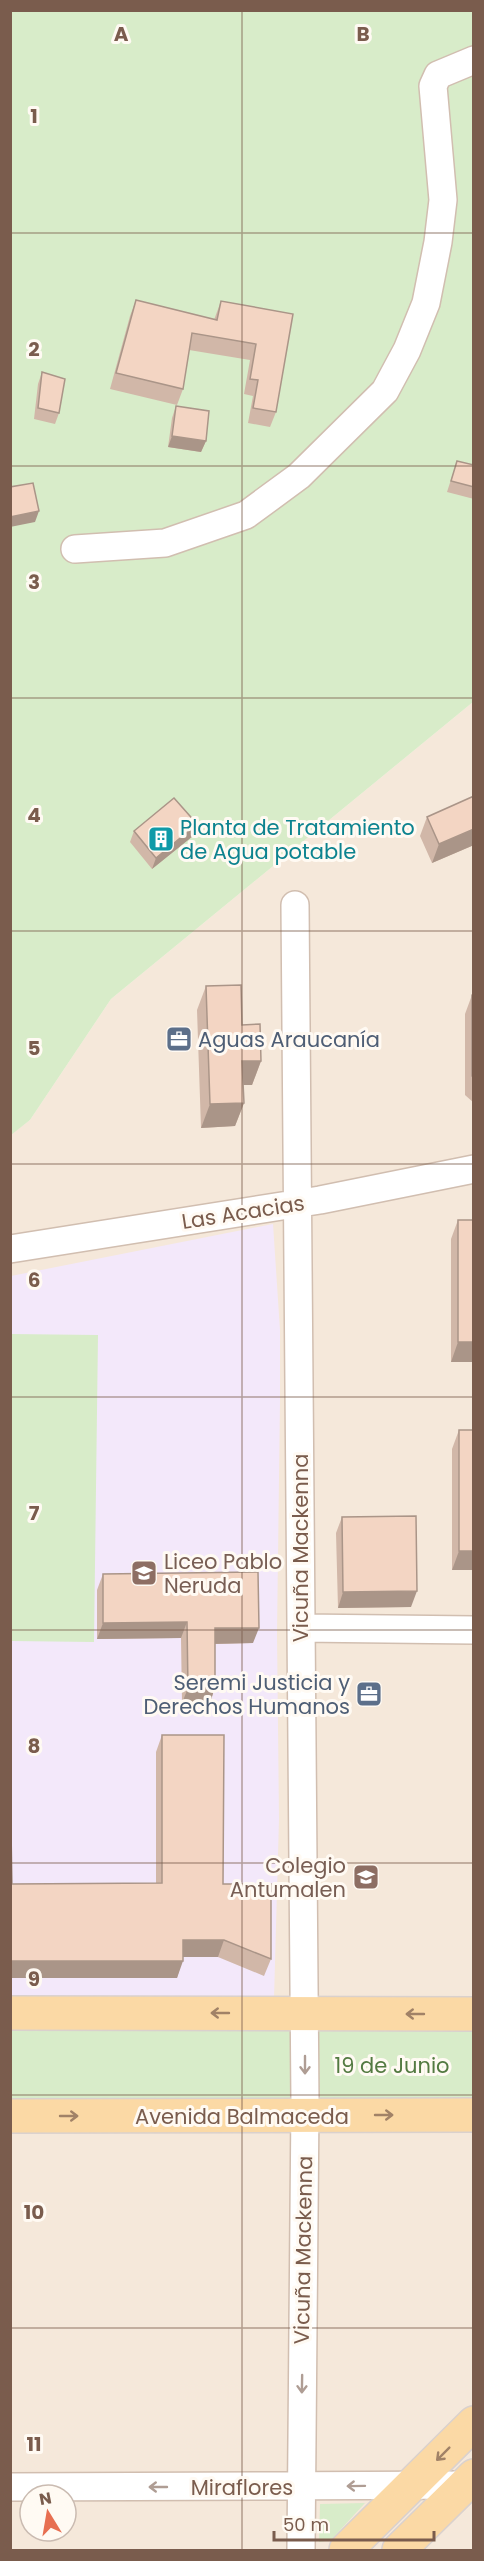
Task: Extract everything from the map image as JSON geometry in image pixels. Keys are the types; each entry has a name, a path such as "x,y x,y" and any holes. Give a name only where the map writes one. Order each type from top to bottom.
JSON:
{"main road":[{"path":"10,2013 474,2014"},
{"name":"Avenida Balmaceda","path":"10,2116 474,2115"},
{"path":"346,2550 474,2423"},
{"path":"399,2550 471,2482"}],"street":[{"path":"75,549 165,543 246,515 299,476 385,391 407,350 426,303 438,242 443,200 433,86 438,75 474,60"},
{"name":"Vicuña Mackenna","path":"295,905 305,2116 301,2550"},
{"name":"Las Acacias","path":"10,1250 298,1204 474,1169"},
{"path":"301,1628 474,1630"},
{"name":"Miraflores","path":"10,2487 300,2487 471,2482"}],"shaded area":[{"path":"473,702 473,2550 11,2550 10,1135 30,1120 111,999"},
{"name":"Liceo Pablo Neruda","path":"273,1224 280,1330 277,1634 279,1819 274,1999 11,1999 11,1276"}],"green space":[{"path":"11,11 473,11 473,702 111,999 30,1120 11,1135"},
{"path":"11,1334 98,1335 94,1642 11,1641"},
{"name":"19 de Junio","path":"311,2020 473,2021 473,2108 312,2109"},
{"path":"11,2022 293,2023 296,2106 11,2107"},
{"path":"365,2503 331,2540 319,2542 320,2504"}],"building":[{"path":"136,300 217,320 221,301 293,314 276,412 253,408 258,380 250,379 256,344 192,333 183,389 116,373"},
{"path":"42,372 65,379 59,413 38,408"},
{"path":"176,406 209,411 206,441 172,436"},
{"path":"457,461 474,465 474,487 451,481"},
{"path":"33,483 39,511 10,517 10,487"},
{"path":"474,796 474,829 439,844 427,817"},
{"name":"Planta de Tratamiento de Agua potable","path":"174,798 197,824 156,858 134,831"},
{"path":"241,985 242,1025 260,1024 261,1061 242,1061 244,1103 210,1104 206,986"},
{"path":"474,993 474,1077 472,1076 472,995"},
{"path":"458,1220 474,1220 474,1342 458,1342"},
{"path":"459,1430 474,1430 474,1551 459,1551"},
{"path":"416,1516 417,1591 343,1592 342,1517"},
{"path":"258,1572 259,1628 215,1628 215,1687 188,1688 187,1622 103,1623 103,1574"},
{"path":"162,1735 224,1735 223,1884 271,1884 271,1959 224,1940 183,1940 183,1961 10,1961 10,1832 12,1884 162,1883"}],"place":[{"name":"Planta de Tratamiento de Agua potable","path":"161,839"},
{"name":"Aguas Araucanía","path":"179,1039"},
{"name":"Liceo Pablo Neruda","path":"144,1573"},
{"name":"Seremi Justicia y Derechos Humanos","path":"369,1694"},
{"name":"Colegio Antumalen","path":"366,1877"}]}
